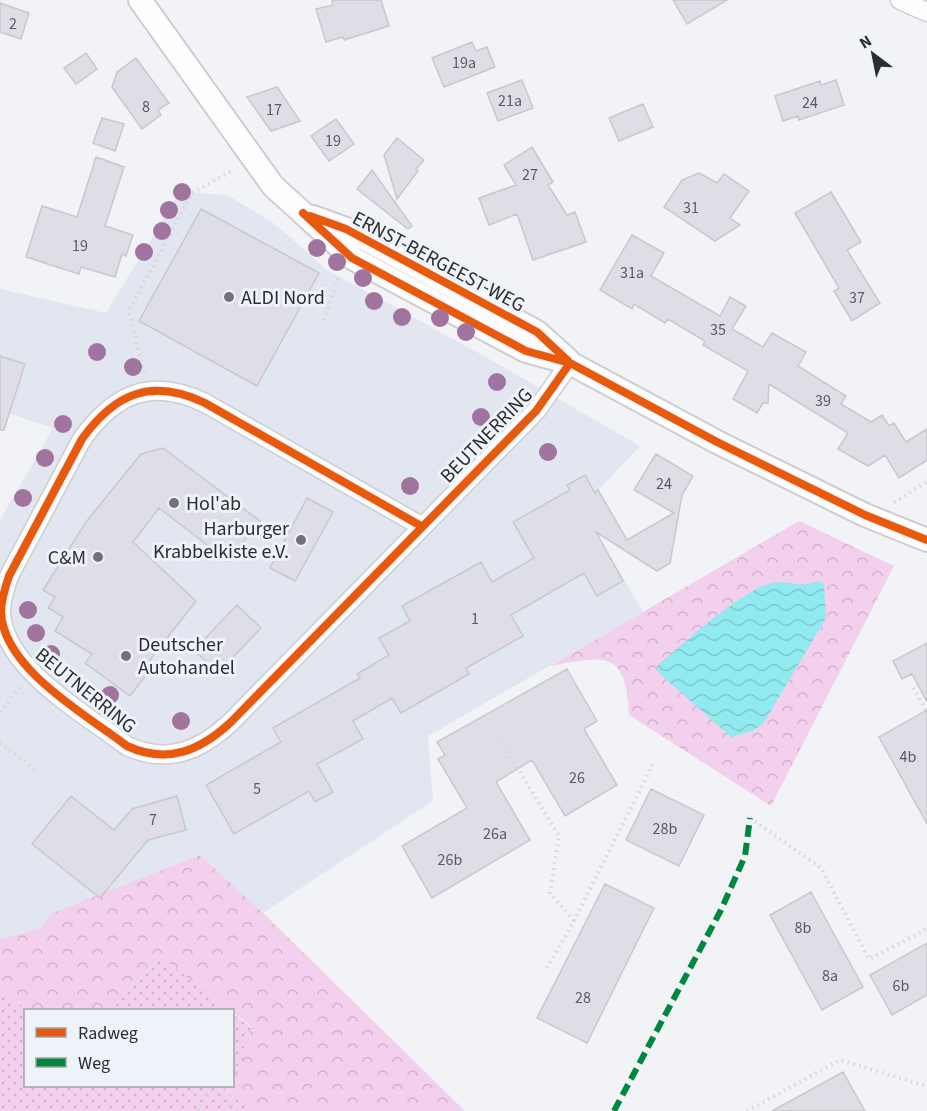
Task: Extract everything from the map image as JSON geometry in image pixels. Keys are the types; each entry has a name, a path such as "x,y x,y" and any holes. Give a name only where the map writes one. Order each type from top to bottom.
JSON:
{"street":[{"name":"ERNST-BERGEEST-WEG","path":"140,0 273,186 352,258 526,351 570,363 717,442 865,515 927,540"},
{"path":"900,0 927,12"},
{"name":"ERNST-BERGEEST-WEG","path":"303,213 346,229 537,332 570,363"},
{"name":"BEUTNERRING","path":"421,526 206,403 169,390 149,390 128,397 96,420 82,439 9,576 3,595 3,626 17,653 32,672 127,746 141,752 166,755 198,748 213,739 231,722 536,411 570,363"}],"path":[{"path":"149,390 129,311 192,193 252,159"},
{"path":"324,320 336,279 352,258"},
{"path":"865,515 901,500 927,482"},
{"path":"0,712 32,672"},
{"path":"913,688 927,712"},
{"path":"501,741 559,836 549,893 574,921"},
{"path":"0,743 38,772"},
{"path":"547,968 574,921 653,764"},
{"path":"750,818 821,868 869,959 927,929"},
{"path":"234,1060 241,1051"},
{"path":"747,1111 840,1060 927,1086"},
{"path":"197,1111 214,1088 241,1111"}],"shaded area":[{"path":"180,192 227,195 275,224 327,270 484,356 640,446 582,507 643,612 428,736 433,801 263,913 200,855 52,913 41,928 0,939 0,520 53,428 0,410 0,289 106,313"}],"green space":[{"path":"799,521 894,566 771,806 629,715 623,678 617,668 609,662 585,660 550,666"},
{"path":"200,855 263,913 465,1111 252,1111 229,1094 224,1087 234,1087 234,1072 249,1051 239,1044 252,1027 234,1013 234,1009 229,1009 161,957 112,1009 27,1009 0,989 0,939 41,928 52,913"},
{"path":"161,957 229,1009 112,1009"},
{"path":"0,989 27,1009 24,1009 24,1087 224,1087 229,1094 252,1111 0,1111"},
{"path":"234,1014 252,1028 240,1044 249,1051 234,1072"}],"water":[{"path":"817,581 824,584 826,618 763,724 752,731 731,737 660,674 656,667 712,619 744,596 772,583 805,584"}],"building":[{"path":"332,0 381,0 389,26 344,40 343,37 326,42 316,9 333,5"},
{"path":"673,0 727,0 687,24"},
{"path":"0,3 29,13 21,39 0,32"},
{"path":"472,42 476,51 487,47 495,67 444,87 432,58"},
{"path":"86,53 97,69 76,84 64,68"},
{"path":"136,58 169,103 158,110 161,115 142,129 112,87 117,72"},
{"path":"522,80 533,108 498,121 487,93"},
{"path":"836,80 844,105 799,120 798,116 783,121 775,96 820,81 821,85"},
{"path":"277,87 300,121 271,131 247,97"},
{"path":"643,104 653,127 619,141 609,118"},
{"path":"102,118 124,124 115,151 93,143"},
{"path":"336,119 354,144 329,161 311,136"},
{"path":"397,138 424,160 397,199 384,155"},
{"path":"532,147 553,182 548,185 567,215 575,212 586,242 533,260 517,214 489,225 479,198 516,185 504,165"},
{"path":"96,157 124,167 105,226 133,235 126,256 122,254 115,277 81,267 79,274 26,257 42,206 77,217"},
{"path":"372,170 412,226 408,229 357,189"},
{"path":"699,173 717,183 724,174 749,191 730,218 740,225 715,241 664,207 682,180"},
{"path":"831,192 861,242 847,250 880,303 852,321 834,291 839,288 795,213"},
{"name":"ALDI Nord","path":"201,209 319,273 257,386 139,321"},
{"path":"632,235 664,253 651,276 720,316 730,297 746,306 732,329 763,347 772,333 806,352 798,366 846,396 841,404 871,422 882,415 889,426 894,423 906,442 927,429 927,460 899,478 885,455 868,466 838,449 848,433 769,384 768,403 763,403 757,413 733,399 748,371 703,345 705,341 668,319 665,323 634,304 632,309 600,290"},
{"path":"0,356 25,364 4,430 0,430"},
{"path":"163,448 260,521 228,561 159,508 133,542 196,601 142,670 147,674 130,696 85,663 92,654 55,631 63,617 48,608 55,597 43,590 86,522 141,454"},
{"path":"656,454 693,476 682,495 670,563 657,571 596,532 623,581 597,596 584,573 511,615 523,636 466,668 469,674 401,713 392,698 353,721 363,739 317,764 333,792 315,802 309,791 234,834 206,785 281,742 273,728 360,678 357,674 389,655 379,638 410,621 402,606 481,562 492,582 534,558 513,522 570,490 567,485 585,475 595,493 598,490 627,540 674,513 634,490"},
{"name":"Harburger Krabbelkiste e.V.","path":"307,498 333,512 295,581 270,568"},
{"path":"237,605 261,628 218,673 194,650"},
{"path":"927,643 927,702 912,674 902,679 893,661"},
{"path":"567,669 597,721 584,729 617,785 565,816 532,760 496,782 530,840 432,898 402,846 467,808 438,759 445,755 437,742"},
{"path":"927,710 927,824 879,737"},
{"path":"651,789 704,815 679,866 626,840"},
{"path":"71,796 114,830 132,809 177,796 186,830 148,840 100,898 32,844"},
{"path":"605,884 654,908 587,1043 537,1018"},
{"path":"811,892 863,987 822,1010 770,915"},
{"path":"927,943 927,995 892,1015 870,975"},
{"path":"843,1072 865,1111 772,1111"}],"marked path":[{"path":"614,1111 721,910 745,856 750,818"}],"cycle path":[{"path":"303,213 352,258 526,351 570,363 717,442 865,515 927,540"},
{"path":"310,216 346,229 537,332 568,361"},
{"path":"421,526 205,403 168,391 136,394 108,410 82,439 9,576 1,608 5,633 16,653 50,689 127,746 156,754 183,752 196,747 231,722 536,411 570,363"}],"place":[{"name":"ALDI Nord","path":"229,297"},
{"name":"Hol'ab","path":"174,503"},
{"name":"Harburger Krabbelkiste e.V.","path":"301,540"},
{"name":"C&M","path":"98,557"},
{"name":"Deutscher Autohandel","path":"126,656"}]}
